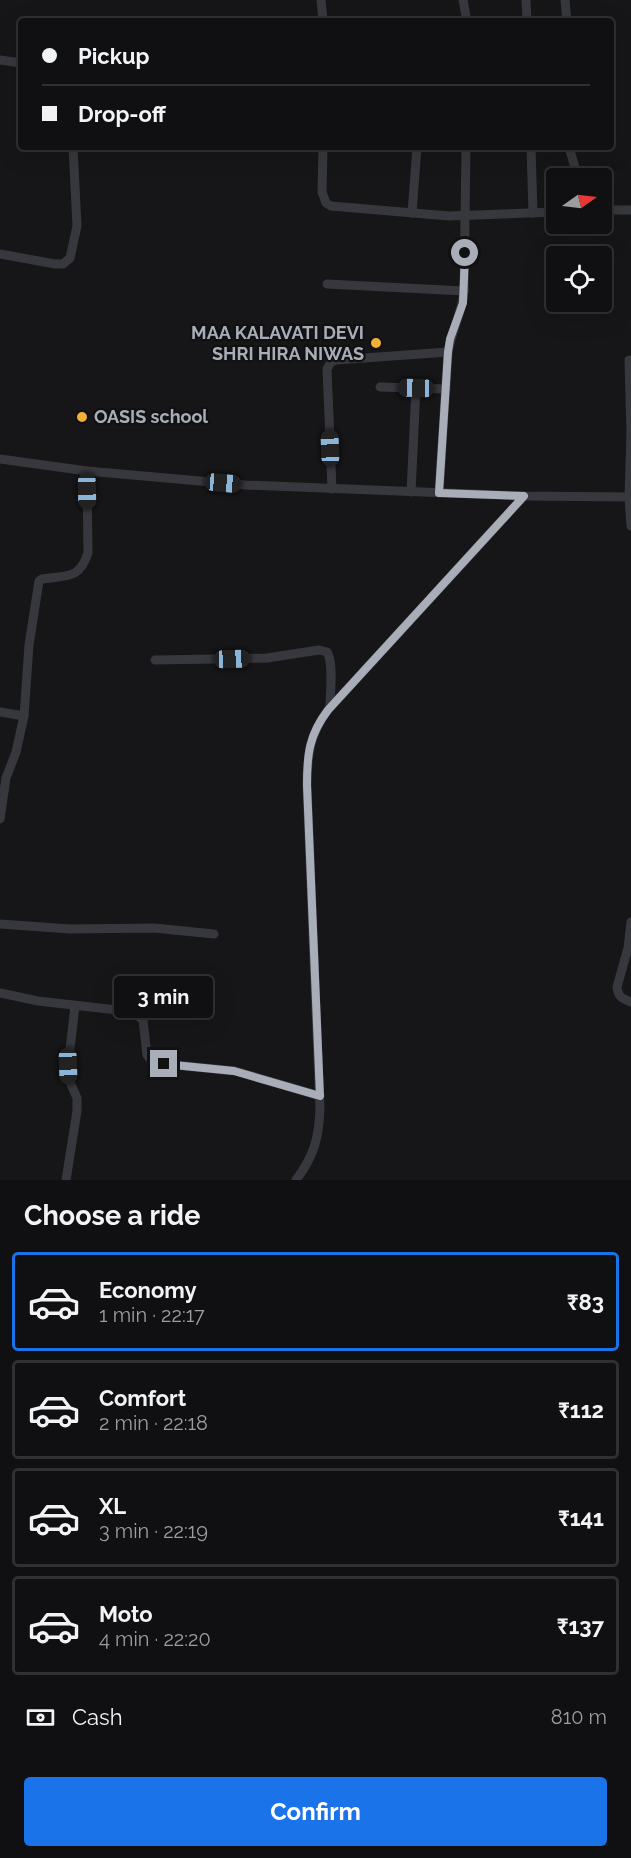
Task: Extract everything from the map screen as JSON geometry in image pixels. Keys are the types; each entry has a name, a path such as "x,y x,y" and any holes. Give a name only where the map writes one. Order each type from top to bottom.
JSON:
{"street":[{"path":"321,0 323,18"},
{"path":"463,0 466,18"},
{"path":"526,0 527,18"},
{"path":"565,0 567,18"},
{"path":"0,60 18,63"},
{"path":"0,254 55,264 63,264 70,258 76,240 77,226 73,150"},
{"path":"323,150 322,192 326,204 331,206 441,216 546,212"},
{"path":"412,213 417,150"},
{"path":"439,493 448,352 450,339 463,303 464,291 466,150"},
{"path":"531,150 533,213"},
{"path":"570,150 575,168"},
{"path":"612,210 631,210"},
{"path":"327,284 464,291"},
{"path":"332,489 327,369 331,362 448,352"},
{"path":"629,360 631,526"},
{"path":"380,387 446,388"},
{"path":"411,492 416,388"},
{"path":"0,459 87,471 246,485 524,496 630,497"},
{"path":"0,819 6,778 16,753 24,716 29,645 39,581 74,574 85,562 88,553 87,471"},
{"path":"297,1180 308,1164 319,1131 320,1096 307,785 307,757 312,737 330,707 524,496"},
{"path":"155,660 267,658 319,650 327,652 330,663 330,707"},
{"path":"0,712 24,716"},
{"path":"631,921 628,948 617,987 621,998 631,1002"},
{"path":"0,924 70,929 154,928 214,934"},
{"path":"0,993 138,1016 142,1020 147,1054 151,1060 164,1064 234,1071 320,1096"},
{"path":"66,1180 77,1111 77,1098 69,1080 68,1066 75,1006"}],"place":[{"name":"MAA KALAVATI DEVI SHRI HIRA NIWAS","path":"376,343"},
{"name":"OASIS school","path":"82,417"}],"route":[{"path":"164,1064 234,1071 320,1096 307,785 307,757 312,737 328,710 524,496 439,493 448,352 450,339 463,303 465,253"}]}
